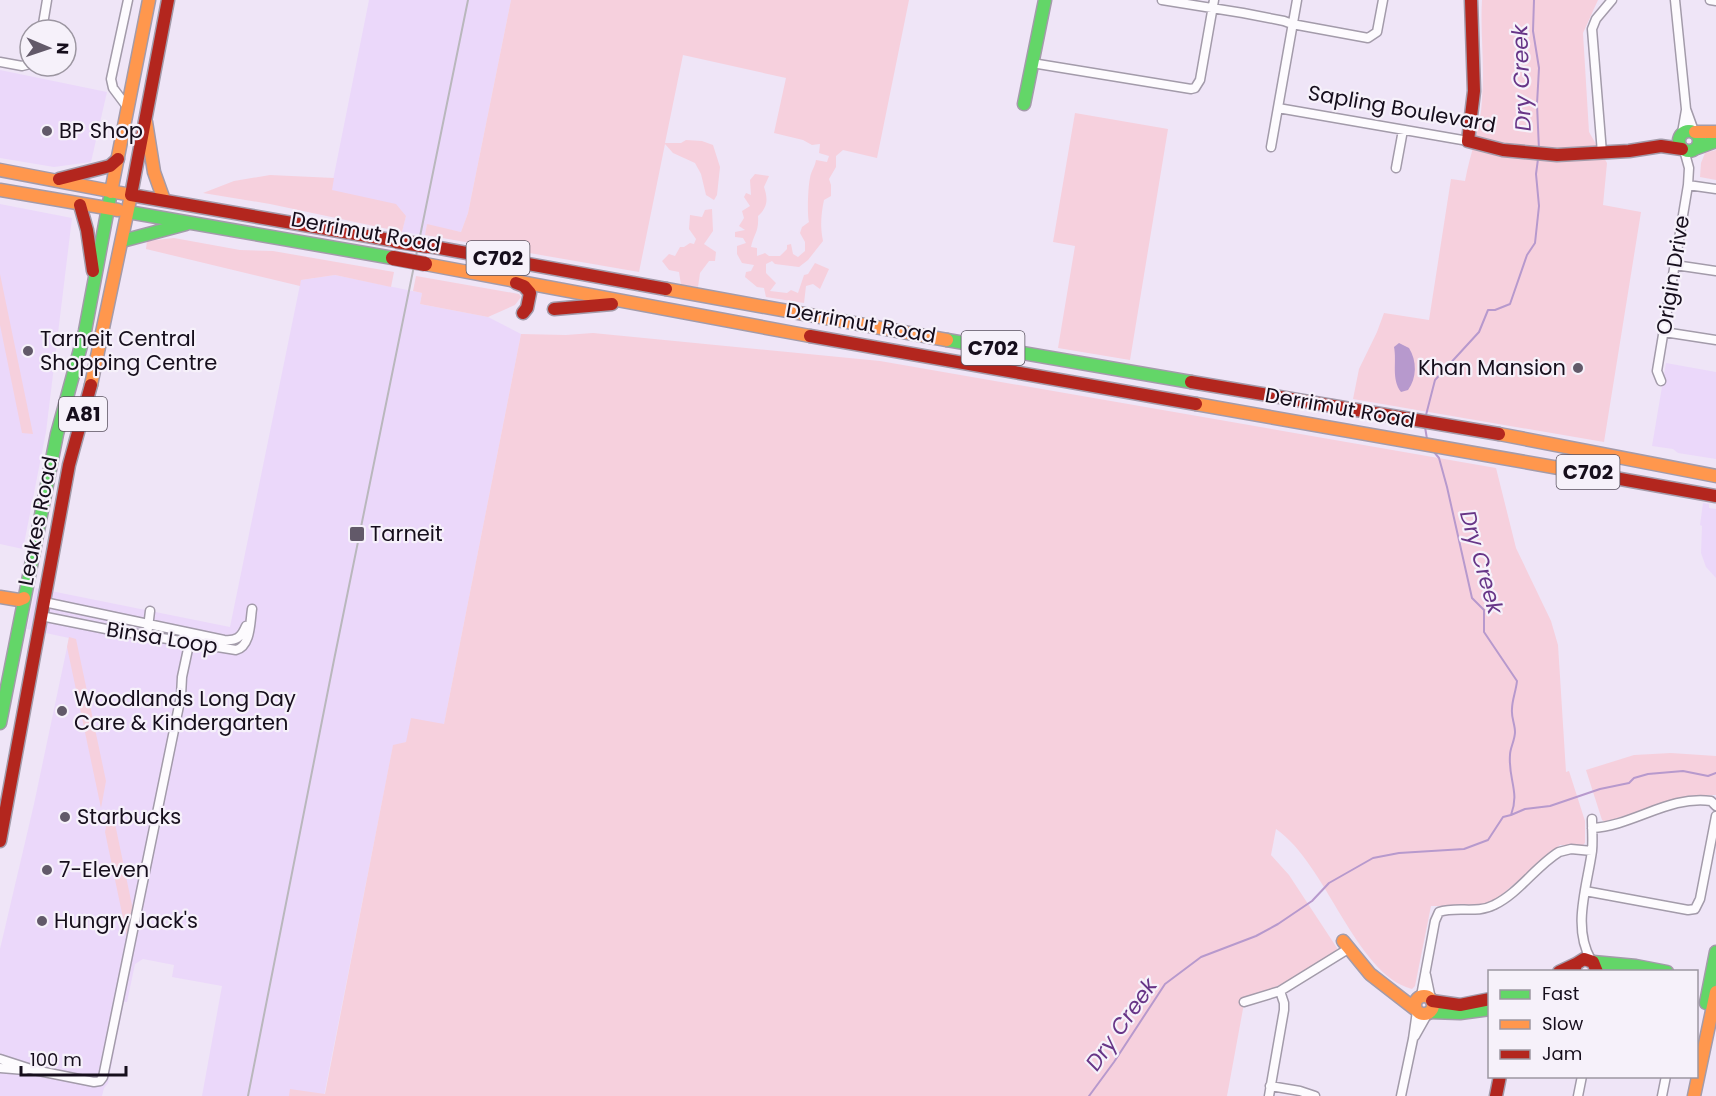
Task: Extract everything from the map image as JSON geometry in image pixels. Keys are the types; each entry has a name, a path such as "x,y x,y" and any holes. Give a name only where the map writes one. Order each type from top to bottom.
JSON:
{"main road":[{"name":"Leakes Road","path":"0,723 57,434 74,376 94,283 149,0"},
{"name":"Leakes Road","path":"0,841 69,465 92,380 122,241 168,0"},
{"path":"1024,104 1045,0"},
{"path":"1468,141 1474,91 1471,0"},
{"path":"146,122 155,182 164,200"},
{"path":"1689,141 1716,132"},
{"name":"Sapling Boulevard","path":"1468,141 1518,152 1557,155 1602,153 1689,141 1716,141"},
{"path":"53,180 110,166 118,159"},
{"name":"Derrimut Road","path":"0,170 111,192 568,270 682,293 1041,357 1465,428 1716,476"},
{"name":"Derrimut Road","path":"0,190 393,258 626,303 1716,496"},
{"path":"80,205 87,230 94,283"},
{"path":"122,241 191,222"},
{"path":"562,290 568,270"},
{"path":"512,281 524,286 530,293 527,308 523,313"},
{"path":"555,309 626,303"},
{"path":"0,597 18,600 23,605"},
{"path":"0,604 42,609"},
{"path":"1346,945 1370,974 1394,992 1424,1005 1460,1013 1488,1009"},
{"path":"1698,1070 1716,952"},
{"path":"1566,970 1585,965 1636,966 1657,970"},
{"path":"1698,977 1711,986"},
{"path":"1698,1040 1711,986"},
{"path":"1424,1005 1460,1005 1488,999"},
{"path":"1497,1096 1500,1078"},
{"path":"1687,1096 1691,1078"},
{"path":"1694,1096 1697,1078"}],"street":[{"path":"44,18 48,0"},
{"path":"128,0 111,79 113,88 128,108"},
{"path":"1162,0 1213,4 1292,24 1365,38 1371,37 1378,29 1383,0"},
{"path":"1271,147 1296,0"},
{"path":"1602,153 1592,29 1593,23 1612,0"},
{"path":"1675,0 1689,141"},
{"path":"1710,0 1716,2"},
{"path":"1032,63 1195,88 1200,80 1213,4"},
{"path":"0,62 18,66"},
{"name":"Sapling Boulevard","path":"1278,108 1468,141"},
{"path":"1396,168 1403,130"},
{"name":"Origin Drive","path":"1661,381 1657,371 1688,185 1689,141"},
{"path":"1688,185 1716,189"},
{"path":"1675,265 1716,271"},
{"path":"1664,332 1716,340"},
{"path":"0,1059 34,1070 94,1082 100,1081 103,1077 181,696 182,677 190,639 148,623 42,609"},
{"name":"Binsa Loop","path":"42,609 147,636 190,639 229,649 241,648 247,640 252,609"},
{"path":"147,636 150,611"},
{"path":"1585,965 1583,936 1585,891 1592,851 1592,823 1607,826 1689,800 1711,801 1716,806"},
{"path":"1585,891 1688,910 1695,909 1700,898 1716,816"},
{"path":"1401,1096 1413,1039 1424,1005 1426,974 1435,921 1439,912 1481,910 1495,905 1559,852 1571,849 1592,851"},
{"path":"1583,936 1585,965"},
{"path":"1244,1002 1280,991 1346,945"},
{"path":"1269,1096 1284,1010 1280,991"},
{"path":"0,1068 34,1070"},
{"path":"1578,1096 1582,1078"},
{"path":"1662,1096 1666,1078"},
{"path":"1270,1086 1315,1096"}],"shaded area":[{"path":"369,0 511,0 468,213 461,232 427,225 425,235 402,232 406,216 331,190"},
{"path":"511,0 909,0 877,158 843,150 836,156 836,167 829,179 831,196 824,200 822,210 823,241 808,260 799,267 775,264 772,261 766,264 766,273 776,283 770,291 787,293 791,290 798,293 804,275 808,274 815,263 829,269 820,289 813,284 806,286 804,303 766,297 764,288 757,287 745,277 746,272 751,271 754,265 742,263 737,254 737,246 746,243 743,238 735,237 735,232 745,230 739,226 744,218 742,211 750,206 744,197 746,193 751,195 750,180 755,174 769,176 764,187 766,203 758,216 757,229 751,247 757,248 757,256 765,253 769,256 780,256 787,249 787,245 791,244 793,254 798,257 805,251 805,242 800,233 802,227 809,222 808,200 811,176 816,160 827,162 829,156 819,153 820,144 812,145 803,140 774,133 786,78 683,55 665,143 681,143 686,140 702,141 713,145 720,167 717,195 714,200 706,195 701,174 695,163 673,153 665,144 639,272 425,235 427,224 461,232 468,213"},
{"path":"1482,0 1598,0 1583,33 1589,132 1607,163 1603,205 1641,212 1604,442 1353,399 1359,369 1384,313 1429,320 1451,179 1465,181 1480,120 1483,87"},
{"path":"0,70 18,74 18,78 39,78 107,92 91,162 54,167 0,158"},
{"path":"1075,113 1168,129 1130,360 1058,348 1075,246 1053,242"},
{"path":"1716,150 1716,180 1700,177 1701,163 1705,153"},
{"path":"270,175 334,178 332,190 396,204 406,216 402,232 270,204 203,193 234,181"},
{"name":"Tarneit Central Shopping Centre","path":"0,204 72,218 46,432 23,549 0,544"},
{"path":"712,209 713,231 704,244 716,252 715,261 709,261 700,273 698,287 681,285 679,272 669,270 662,261 669,254 675,256 680,247 690,243 694,244 696,239 689,229 690,215 702,217 705,210"},
{"path":"174,238 240,250 273,251 394,272 391,287 335,275 301,280 300,286 146,249 147,241"},
{"path":"0,274 33,434 22,433 0,325"},
{"path":"335,275 422,293 420,304 488,317 521,334 444,724 393,746 324,1096 202,1096 222,986 172,977 174,965 143,959 135,964 127,1002 124,1002 108,1083 102,1096 0,1096 0,949 69,638 27,629 36,588 230,627 301,280"},
{"path":"416,276 519,294 521,297 515,305 488,317 420,304 422,293 413,291"},
{"path":"593,333 880,361 1496,468 1516,548 1551,621 1558,645 1566,772 1569,771 1585,821 1585,843 1582,846 1560,845 1493,902 1479,906 1431,906 1415,986 1412,989 1392,979 1374,963 1357,941 1311,867 1294,845 1276,829 1271,855 1289,875 1337,948 1336,953 1303,973 1271,989 1245,998 1227,1096 289,1096 290,1089 325,1094 393,745 406,742 411,718 444,724 521,334"},
{"path":"1399,343 1409,348 1415,369 1408,390 1401,392 1396,382 1394,347"},
{"path":"1666,363 1716,372 1716,459 1652,446"},
{"path":"1703,503 1709,504 1709,508 1716,509 1716,578 1706,567 1701,553 1702,526 1700,525"},
{"path":"69,637 76,639 106,781 101,808 67,647"},
{"path":"1671,753 1716,756 1716,795 1687,796 1605,822 1602,820 1586,770 1634,755"},
{"path":"109,814 113,814 133,910 127,937 105,832"}],"waterway":[{"name":"Dry Creek","path":"1534,0 1533,31 1539,68 1537,104 1539,150"},
{"name":"Dry Creek","path":"1426,415 1435,380 1479,332 1488,310 1495,310 1510,304 1527,255 1535,243 1539,206 1536,174 1538,159"},
{"name":"Dry Creek","path":"1425,427 1427,439"},
{"name":"Dry Creek","path":"1089,1096 1165,984 1201,957 1256,936 1278,924 1312,901 1329,883 1373,858 1399,853 1464,849 1488,840 1503,817 1511,815 1514,792 1510,755 1515,732 1512,712 1517,681 1484,632 1484,610 1472,598 1447,487 1439,458 1434,452"},
{"path":"1511,815 1525,809 1550,806 1600,789 1629,783 1634,778 1648,774 1683,771 1708,776 1716,773"}],"railway":[{"path":"248,1096 468,0"}],"traffic: fast":[{"path":"1024,104 1045,0"},
{"path":"1685,131 1693,131 1699,137 1699,141 1699,145 1693,151 1685,151 1679,145 1679,137 1685,131"},
{"path":"1697,148 1716,141"},
{"path":"0,723 57,434 85,331 111,192"},
{"path":"128,212 393,258"},
{"path":"122,241 186,224"},
{"path":"947,340 1191,382"},
{"path":"1706,1003 1716,952"},
{"path":"1593,962 1657,970"},
{"path":"1430,1012 1460,1013 1488,1009"}],"traffic: slow":[{"path":"111,192 149,0"},
{"path":"146,122 154,172 164,200"},
{"path":"1695,132 1716,132"},
{"path":"0,170 131,195 91,385"},
{"path":"0,190 118,210"},
{"path":"425,264 810,336"},
{"path":"666,289 947,340"},
{"path":"1196,404 1570,470"},
{"path":"1499,434 1716,476"},
{"path":"0,597 19,600 24,598"},
{"path":"1343,941 1370,974 1415,1009"},
{"path":"1698,1077 1716,992"},
{"path":"1420,996 1428,996 1433,1001 1433,1005 1431,1012 1420,1014 1415,1009 1415,1001 1420,996"},
{"path":"1694,1096 1698,1078"}],"traffic: jam":[{"path":"131,195 168,0"},
{"path":"1471,0 1474,91 1468,141 1503,150 1557,155 1629,151 1661,146 1682,149"},
{"path":"59,179 110,166 118,159"},
{"path":"131,195 396,241"},
{"path":"80,205 87,230 93,271"},
{"path":"396,241 428,246"},
{"path":"428,246 666,289"},
{"path":"393,258 425,264"},
{"path":"516,283 524,286 530,293 527,308 523,313"},
{"path":"554,309 612,304"},
{"path":"810,336 1196,404"},
{"path":"1191,382 1499,434"},
{"path":"0,841 69,465 91,385"},
{"path":"1570,470 1716,496"},
{"path":"1574,970 1576,964 1584,959 1593,962 1596,970"},
{"path":"1563,970 1576,964"},
{"path":"1432,1001 1460,1005 1488,999"},
{"path":"1496,1096 1500,1078"}],"place":[{"name":"BP Shop","path":"47,131"},
{"name":"Tarneit Central Shopping Centre","path":"28,351"},
{"name":"Khan Mansion","path":"1578,368"},
{"name":"Tarneit","path":"357,534"},
{"name":"Woodlands Long Day Care & Kindergarten","path":"62,711"},
{"name":"Starbucks","path":"65,817"},
{"name":"7-Eleven","path":"47,870"},
{"name":"Hungry Jack's","path":"42,921"}]}
